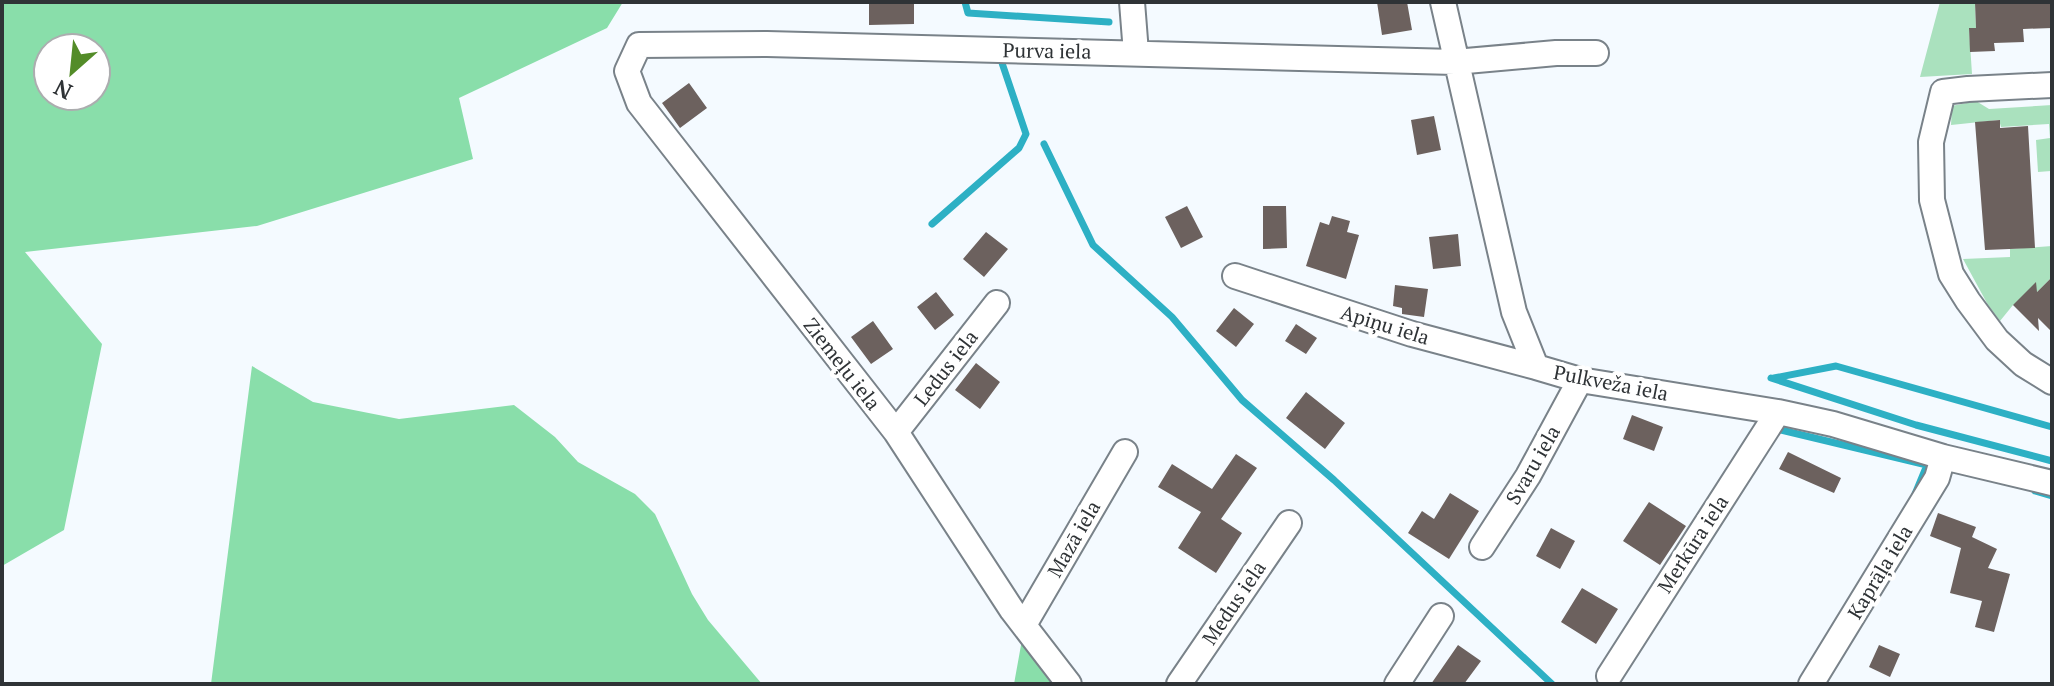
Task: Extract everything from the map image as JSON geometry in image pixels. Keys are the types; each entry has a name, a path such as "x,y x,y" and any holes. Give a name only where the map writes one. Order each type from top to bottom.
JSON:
{"street":[{"path":"1132,2 1136,53"},
{"name":"Pulkveža iela","path":"1443,2 1514,312 1536,367 1580,380 1833,424 1943,457 2052,483"},
{"name":"Purva iela","path":"639,45 767,44 1455,62 1556,53 1596,53"},
{"name":"Ziemeļu iela","path":"639,45 627,71 639,103 896,432 1024,625 1069,684"},
{"path":"2052,85 1943,92 1931,142 1932,200 1951,274 1997,340 2023,364 2052,382"},
{"name":"Apiņu iela","path":"1235,276 1412,334 1536,367"},
{"name":"Ledus iela","path":"896,432 997,303"},
{"name":"Svaru iela","path":"1482,547 1528,476 1580,380"},
{"name":"Merkūra iela","path":"1609,676 1778,412"},
{"name":"Mazā iela","path":"1024,625 1125,452"},
{"name":"Kaprāļa iela","path":"1811,684 1937,478 1943,457"},
{"name":"Medus iela","path":"1179,684 1289,523"},
{"path":"1397,684 1441,616"}],"green space":[{"path":"2,2 623,2 607,28 459,98 473,159 257,226 25,252 102,344 64,530 2,566"},
{"path":"1940,2 1975,2 1976,28 1969,29 1972,74 1920,77"},
{"path":"1976,101 1989,109 2052,105 2052,177 2051,171 2038,172 2036,140 2050,138 2049,124 2001,127 1999,120 1951,125 1952,106"},
{"path":"2052,246 2052,277 2035,294 2013,305 2000,321 1963,259 2010,257 2010,249"},
{"path":"252,366 313,402 399,419 514,405 555,437 578,462 635,494 655,514 692,594 708,620 762,684 211,684"},
{"path":"1023,634 1060,684 1014,684"}],"building":[{"path":"869,2 914,2 914,24 869,25"},
{"path":"1377,2 1407,2 1412,30 1382,35"},
{"path":"2052,2 2052,28 2023,29 2024,42 1994,43 1995,51 1970,52 1969,28 1976,28 1975,3"},
{"path":"689,83 707,108 680,128 662,103"},
{"path":"1434,116 1441,150 1417,155 1411,120"},
{"path":"2000,120 2000,128 2028,126 2035,248 1985,250 1975,122"},
{"path":"1187,206 1203,237 1181,248 1165,217"},
{"path":"1263,206 1286,206 1287,248 1263,249"},
{"path":"1332,216 1350,221 1347,232 1359,235 1346,279 1306,266 1320,222 1329,225"},
{"path":"986,232 1008,249 984,277 963,259"},
{"path":"1458,234 1461,266 1433,269 1429,237"},
{"path":"2052,277 2052,332 2038,318 2039,331 2013,305 2036,282 2037,292"},
{"path":"1395,285 1428,289 1424,317 1402,314 1402,308 1393,306"},
{"path":"936,292 954,315 935,330 917,307"},
{"path":"1234,308 1254,324 1236,347 1216,331"},
{"path":"873,321 893,349 871,364 851,337"},
{"path":"1296,324 1317,338 1306,354 1285,341"},
{"path":"976,363 1000,382 980,409 955,390"},
{"path":"1306,392 1345,423 1325,449 1286,418"},
{"path":"1632,415 1663,427 1654,451 1623,439"},
{"path":"1788,452 1841,478 1834,493 1779,469"},
{"path":"1236,454 1257,468 1221,519 1242,533 1216,573 1178,548 1201,512 1158,487 1172,464 1212,489"},
{"path":"1450,493 1479,511 1449,559 1408,533 1422,511 1434,519"},
{"path":"1649,502 1686,526 1660,565 1623,541"},
{"path":"1938,513 1976,527 1972,537 1997,549 1988,568 2010,574 1994,632 1975,627 1982,601 1950,593 1961,548 1930,536"},
{"path":"1551,528 1575,541 1560,569 1536,556"},
{"path":"1582,588 1618,609 1596,644 1561,622"},
{"path":"1458,645 1481,661 1464,684 1431,684"},
{"path":"1879,645 1900,654 1890,677 1869,667"}],"waterway":[{"path":"965,2 968,13 1109,22"},
{"path":"932,224 1019,148 1026,134 1001,60"},
{"path":"1044,144 1093,245 1172,317 1242,400 1334,480 1552,684"},
{"path":"1774,378 1836,366 2052,427"},
{"path":"1771,378 1916,425 2052,461"},
{"path":"1781,430 1927,465 1915,494"},
{"path":"2035,491 2052,496"}]}
